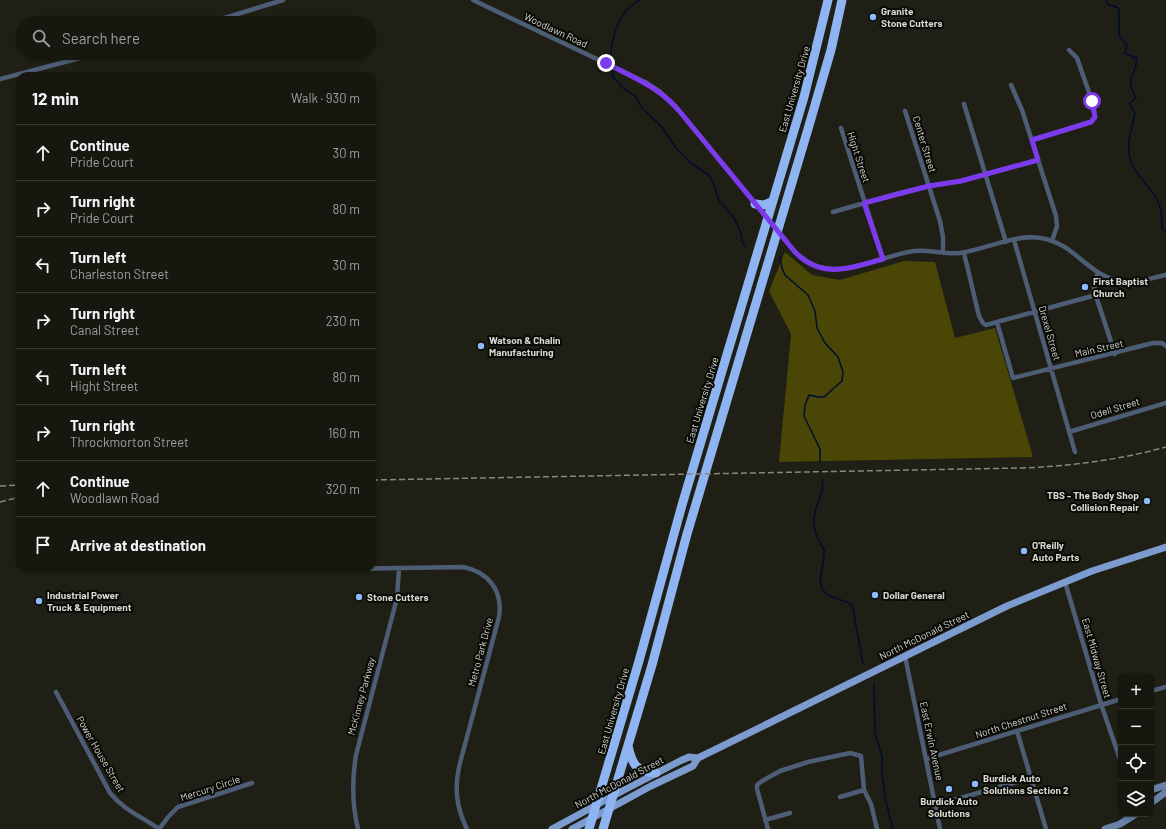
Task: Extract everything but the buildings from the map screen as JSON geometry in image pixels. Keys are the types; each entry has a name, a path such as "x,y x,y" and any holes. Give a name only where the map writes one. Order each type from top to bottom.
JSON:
{"highway":[{"name":"East University Drive","path":"589,829 639,661 671,540 796,125 815,56 828,0"},
{"path":"603,829 652,665 687,534 808,129 829,56 842,0"},
{"path":"796,125 808,129"},
{"path":"755,204 764,205 774,201"},
{"path":"733,337 745,341"},
{"path":"639,661 652,665"},
{"path":"628,745 631,760 635,766 646,772 656,773"}],"main road":[{"name":"North McDonald Street","path":"572,829 657,783 693,766 698,758 987,615 1099,569 1166,547"},
{"name":"North McDonald Street","path":"552,829 656,773 689,757 698,758"}],"street":[{"path":"231,16 283,0"},
{"name":"Woodlawn Road","path":"472,0 638,79 659,91 681,113 798,255 808,262 822,268 843,270 913,252 927,251 952,254 964,253 1014,240 1033,237 1052,241 1068,249 1098,274"},
{"path":"1032,140 1091,122 1095,117 1092,101 1077,58 1069,50"},
{"path":"24,72 71,60"},
{"path":"0,78 16,74"},
{"path":"1011,86 1022,110 1057,220 1056,230 1052,241"},
{"path":"964,104 984,174 1006,242"},
{"name":"Center Street","path":"905,111 941,226 943,252"},
{"name":"Hight Street","path":"841,128 883,259"},
{"path":"833,212 929,186 953,183 1038,160"},
{"name":"Drexel Street","path":"1014,240 1075,452"},
{"path":"964,253 980,320 986,325 1096,295"},
{"path":"1114,354 1094,285 1098,274 1115,280 1131,282 1166,275"},
{"name":"Main Street","path":"997,322 1013,378 1153,344 1162,344 1166,346"},
{"name":"Odell Street","path":"1069,432 1166,403"},
{"name":"Metro Park Drive","path":"376,568 468,568 478,572 488,579 499,597 500,607 498,617 458,774 456,790 457,800 461,816 467,829"},
{"name":"McKinney Parkway","path":"358,829 353,801 356,755 397,595 399,568"},
{"name":"East Midway Street","path":"1066,582 1101,704 1118,753"},
{"name":"East Erwin Avenue","path":"904,656 940,829"},
{"path":"1154,690 1166,687"},
{"name":"Power House Street","path":"56,692 110,793 130,812 159,829"},
{"name":"North Chestnut Street","path":"926,759 1118,700"},
{"path":"1017,730 1046,829"},
{"path":"768,829 757,789 757,785 762,780 780,771 808,762 850,753 861,756 864,790 871,804 876,829"},
{"path":"936,805 1031,778"},
{"name":"Mercury Circle","path":"159,829 172,812 178,807 252,783"},
{"path":"1154,789 1166,785"},
{"path":"840,797 864,790"},
{"path":"1154,801 1166,792"},
{"path":"765,820 790,813"},
{"path":"1105,829 1120,824 1131,817"}],"shaded area":[{"path":"785,252 812,275 840,280 904,261 935,262 955,338 995,328 1033,457 779,462 791,334 769,291"}],"waterway":[{"path":"639,0 626,10 617,26 612,44 610,60 613,77 623,88 635,96 642,108 661,126 676,148 692,164 709,175 719,201 733,216 745,246"},
{"path":"1106,0 1109,5 1117,7 1119,10 1120,37 1127,45 1125,53 1136,58 1137,62 1131,79 1132,89 1136,98 1130,103 1131,108 1135,113 1129,143 1129,156 1134,168 1158,201 1161,212 1162,229 1166,232"},
{"path":"780,257 785,275 808,295 815,311 817,328 825,343 838,357 843,372 842,381 824,397 809,395 805,405 804,416 820,449 820,462"},
{"path":"822,480 822,492 816,508 814,523 817,536 824,550 824,560 820,582 825,593 850,603 853,609 863,664"},
{"path":"874,684 875,733 882,756 882,775 886,802 893,829"}],"railway":[{"path":"376,480 1022,468 1095,462 1166,447"},
{"path":"0,486 16,485"},
{"path":"0,502 16,498"}],"place":[{"name":"Granite Stone Cutters","path":"873,17"},
{"name":"First Baptist Church","path":"1085,287"},
{"name":"Watson & Chalin Manufacturing","path":"481,346"},
{"name":"TBS - The Body Shop Collision Repair","path":"1147,501"},
{"name":"O'Reilly Auto Parts","path":"1024,551"},
{"name":"Dollar General","path":"875,595"},
{"name":"Stone Cutters","path":"359,597"},
{"name":"Industrial Power Truck & Equipment","path":"39,601"},
{"name":"Burdick Auto Solutions Section 2","path":"975,784"},
{"name":"Burdick Auto Solutions","path":"949,789"}],"route":[{"path":"606,63 645,82 665,96 681,113 795,252 811,264 831,270 847,269 883,259 864,203 929,186 961,181 1038,160 1032,140 1091,122 1095,117 1092,101"}]}
